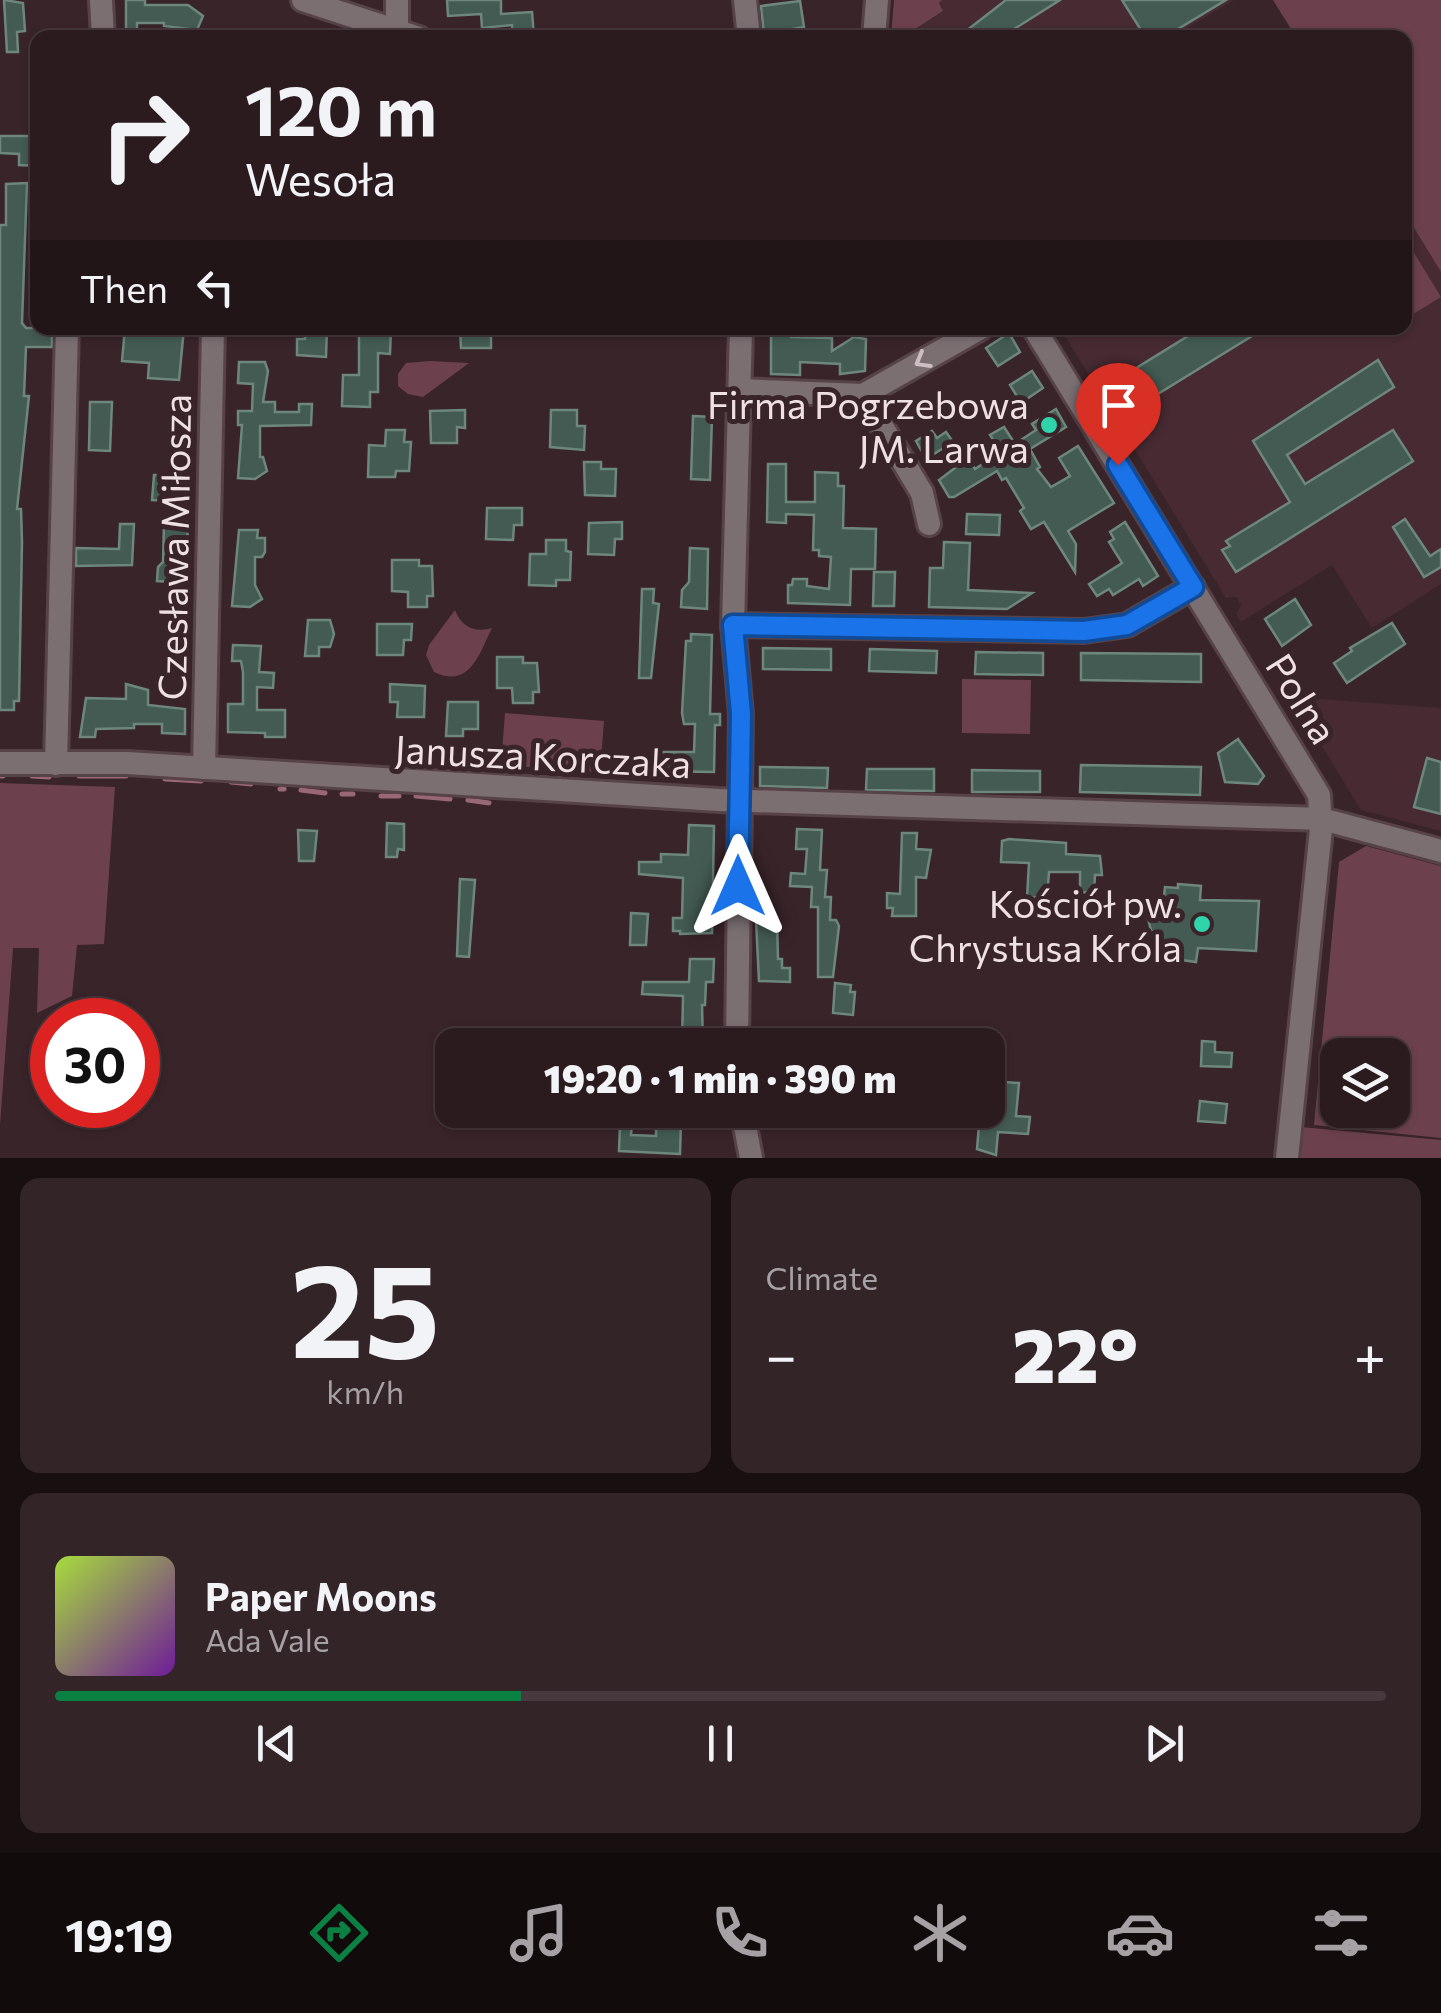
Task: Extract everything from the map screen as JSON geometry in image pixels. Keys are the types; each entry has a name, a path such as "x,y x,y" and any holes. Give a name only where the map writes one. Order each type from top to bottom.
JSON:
{"street":[{"path":"100,0 102,30"},
{"path":"303,0 347,26 396,30 397,0"},
{"path":"745,0 747,30"},
{"path":"875,30 877,0"},
{"path":"56,764 67,335"},
{"name":"Czesława Miłosza","path":"204,768 213,335"},
{"path":"738,1028 740,704 733,625 741,335"},
{"path":"740,390 862,395 969,335"},
{"name":"Polna","path":"1038,335 1312,780 1322,820 1287,1158"},
{"path":"862,395 922,492 930,524"},
{"path":"733,625 1084,631 1127,625 1193,587"},
{"name":"Janusza Korczaka","path":"0,763 116,762 738,801 1322,820 1441,851"},
{"path":"745,1128 751,1158"}],"shaded area":[{"path":"894,0 942,0 939,3 943,11 914,30 892,30"},
{"path":"1234,0 1184,30 915,30 943,11 939,2"},
{"path":"1273,0 1441,0 1441,272 1412,224 1412,30 1292,30"},
{"path":"1412,224 1441,272 1441,584 1372,628 1332,565 1241,622 1236,614 1241,605 1237,597 1226,598 1064,335 1412,335"},
{"path":"1412,249 1441,297 1412,315"},
{"path":"406,363 469,363 423,397 408,394 398,386 398,374"},
{"path":"455,610 469,627 492,628 472,666 456,676 446,676 434,672 426,655"},
{"path":"962,679 1031,680 1030,734 962,733"},
{"path":"1292,697 1441,708 1441,831 1361,810"},
{"path":"505,713 604,721 600,772 501,765"},
{"path":"0,783 115,787 104,944 77,945 72,996 37,998 39,948 13,948 0,1125"},
{"path":"1366,846 1441,866 1441,1138 1343,1128 1410,1128 1410,1038 1322,1038 1339,862"},
{"path":"1320,1062 1320,1126 1314,1125"},
{"path":"1301,1127 1441,1140 1441,1158 1299,1158"}],"building":[{"path":"4,0 23,3 25,31 17,32 18,52 7,52"},
{"path":"126,0 145,0 145,5 188,5 203,16 197,30 164,23 137,23 137,30 126,30"},
{"path":"447,0 501,0 501,14 532,12 534,30 512,30 512,25 482,28 481,14 448,16"},
{"path":"1006,0 1060,0 1013,30 967,30"},
{"path":"1122,0 1226,0 1176,30 1141,30"},
{"path":"800,1 804,27 764,30 761,6"},
{"path":"0,136 30,136 30,166 19,165 19,154 0,153"},
{"path":"27,183 22,323 30,328 30,335 52,335 52,347 26,347 24,396 29,396 17,509 21,509 22,542 19,701 14,701 14,710 0,710 0,225 6,225 6,184"},
{"path":"124,335 183,335 179,380 148,378 149,363 122,361"},
{"path":"305,335 327,335 326,357 297,355 297,339 305,339"},
{"path":"359,335 391,335 390,354 378,353 378,392 370,392 370,407 342,406 343,375 359,375"},
{"path":"460,335 491,335 491,348 461,348"},
{"path":"771,335 832,338 832,351 854,337 866,339 865,371 840,374 840,364 800,362 800,375 771,374"},
{"path":"1010,335 1020,352 998,366 986,348"},
{"path":"1190,335 1254,335 1135,408 1117,380"},
{"path":"1378,360 1394,387 1287,455 1305,484 1393,430 1413,461 1236,572 1222,550 1230,546 1226,541 1290,502 1253,441"},
{"path":"239,362 265,362 268,371 263,402 275,402 275,412 299,412 299,404 312,404 311,425 260,426 260,457 267,471 255,479 238,478 242,425 238,425 238,411 252,411 253,384 238,383"},
{"path":"1032,371 1043,388 1021,403 1010,385"},
{"path":"90,402 112,402 110,451 89,450"},
{"path":"1056,409 1066,427 1030,449 1040,467 1037,469 1051,487 1070,476 1059,458 1078,446 1114,503 1068,531 1076,544 1075,572 1044,522 1031,529 1020,511 1024,508 1006,478 1002,480 997,471 954,497 949,497 939,480 968,458 975,469 1001,452 990,435 1004,427 1015,444 1036,430 1032,424"},
{"path":"465,410 465,428 457,427 457,443 431,443 430,411"},
{"path":"551,410 577,410 577,426 585,426 584,450 550,447"},
{"path":"693,416 712,417 710,480 691,479"},
{"path":"386,430 405,430 404,442 411,442 409,471 396,471 395,477 368,477 369,445 385,446"},
{"path":"932,431 937,438 946,432 953,442 926,459 916,441"},
{"path":"584,462 601,462 601,469 616,469 615,496 585,495"},
{"path":"768,464 786,464 786,502 815,502 815,472 838,473 838,486 844,486 843,528 876,529 875,569 851,569 850,605 788,603 788,585 792,585 793,579 807,579 807,586 829,589 831,557 819,556 819,550 813,550 814,515 786,514 786,523 767,522"},
{"path":"154,475 174,476 173,501 152,500"},
{"path":"487,508 522,508 522,525 514,525 513,540 486,539"},
{"path":"967,514 1000,515 999,535 966,534"},
{"path":"1405,519 1430,556 1441,549 1441,567 1424,577 1393,527"},
{"path":"622,522 622,539 615,539 614,555 588,554 589,523"},
{"path":"1125,522 1158,576 1143,586 1139,579 1113,595 1109,589 1097,596 1089,584 1122,563 1109,542 1114,539 1110,532"},
{"path":"164,523 188,525 187,543 179,543 177,566 187,567 186,583 157,581 158,567 163,562"},
{"path":"120,524 134,524 132,565 76,566 76,548 119,549"},
{"path":"239,530 258,530 257,538 265,538 265,552 262,557 255,557 255,585 262,599 250,607 232,606"},
{"path":"546,540 566,540 566,551 571,552 570,580 556,580 556,586 529,585 530,554 546,554"},
{"path":"944,542 970,543 968,590 1032,593 1007,609 929,607 930,568 943,568"},
{"path":"690,548 708,549 707,609 681,607 682,590 689,582"},
{"path":"392,560 419,560 419,566 432,566 433,596 427,596 427,607 408,607 408,592 392,591"},
{"path":"874,572 895,572 894,606 873,606"},
{"path":"642,589 654,589 653,603 659,604 651,678 639,678"},
{"path":"1295,599 1311,625 1282,646 1265,619"},
{"path":"308,620 330,620 334,634 330,647 319,647 319,656 305,656"},
{"path":"1392,623 1405,644 1347,683 1334,663 1352,651 1350,648"},
{"path":"377,624 412,624 411,640 404,640 403,655 377,655"},
{"path":"691,634 712,635 710,714 720,714 720,725 715,725 714,772 652,771 652,752 694,752 695,724 684,724 682,713 686,641 691,641"},
{"path":"233,645 261,646 259,672 274,673 273,688 257,687 257,710 285,710 285,737 228,732 228,704 243,704 243,672 241,661 232,661"},
{"path":"763,648 831,649 831,670 763,669"},
{"path":"870,649 937,651 936,673 869,671"},
{"path":"976,652 1043,653 1043,675 975,674"},
{"path":"1081,653 1201,654 1201,682 1081,680"},
{"path":"497,657 523,657 523,663 537,663 539,692 533,692 533,703 513,703 512,688 497,688"},
{"path":"126,684 148,690 148,705 185,709 185,734 162,733 162,724 134,724 134,728 96,729 95,737 80,737 86,698 126,699"},
{"path":"390,684 425,686 424,717 397,717 398,702 390,702"},
{"path":"448,702 478,702 478,729 463,729 463,736 446,736"},
{"path":"1238,739 1264,776 1258,784 1225,782 1218,753"},
{"path":"1427,758 1441,762 1441,814 1414,807"},
{"path":"1081,765 1201,767 1200,795 1080,792"},
{"path":"760,767 828,768 827,788 760,786"},
{"path":"867,769 934,769 934,791 866,790"},
{"path":"972,770 1040,771 1040,792 972,792"},
{"path":"387,823 404,824 404,850 398,849 397,857 386,857"},
{"path":"689,825 714,826 712,933 673,931 673,918 682,918 683,878 639,874 639,862 661,862 661,854 688,855"},
{"path":"797,829 822,830 820,870 827,870 825,897 831,897 830,920 836,920 839,926 833,977 818,977 818,907 811,907 812,887 790,886 791,873 805,874 807,849 796,849"},
{"path":"298,830 317,831 314,861 299,861"},
{"path":"902,833 917,833 916,849 931,850 926,878 916,877 916,916 892,916 893,908 887,908 887,893 900,894"},
{"path":"1002,841 1066,843 1066,854 1100,856 1102,875 1095,875 1094,893 1080,892 1080,872 1049,872 1047,898 1027,897 1029,863 1001,862"},
{"path":"460,879 475,880 469,957 457,956"},
{"name":"Kościół pw. Chrystusa Króla","path":"1178,884 1201,886 1200,900 1259,901 1256,951 1198,948 1196,962 1160,957 1161,939 1151,930 1148,919 1163,905 1165,887 1178,888"},
{"path":"631,913 648,914 646,945 630,945"},
{"path":"756,920 777,920 778,959 782,959 782,968 790,968 790,982 759,981"},
{"path":"690,959 714,959 713,982 706,982 702,1005 703,1028 682,1028 683,996 642,994 643,982 689,982"},
{"path":"835,983 851,985 850,992 855,992 853,1015 833,1013"},
{"path":"1202,1041 1215,1042 1215,1052 1232,1053 1231,1067 1201,1066"},
{"path":"1005,1082 1019,1083 1016,1116 1030,1117 1028,1134 998,1132 996,1155 977,1149 979,1128 1005,1128"},
{"path":"1200,1101 1227,1104 1225,1123 1198,1121"},
{"path":"620,1128 632,1128 631,1135 656,1136 656,1128 681,1128 680,1154 619,1151"}],"waterway":[{"path":"32,776 49,777"},
{"path":"79,776 126,776"},
{"path":"165,779 201,781"},
{"path":"231,782 251,784"},
{"path":"301,790 325,793"},
{"path":"342,794 353,794"},
{"path":"381,796 399,796"},
{"path":"416,796 450,799"},
{"path":"468,800 489,803"}],"place":[{"name":"Firma Pogrzebowa JM. Larwa","path":"1049,425"},
{"name":"Kościół pw. Chrystusa Króla","path":"1202,924"}],"route":[{"path":"738,886 741,714 733,625 1061,632 1110,629 1142,619 1193,587 1118,465"}]}
